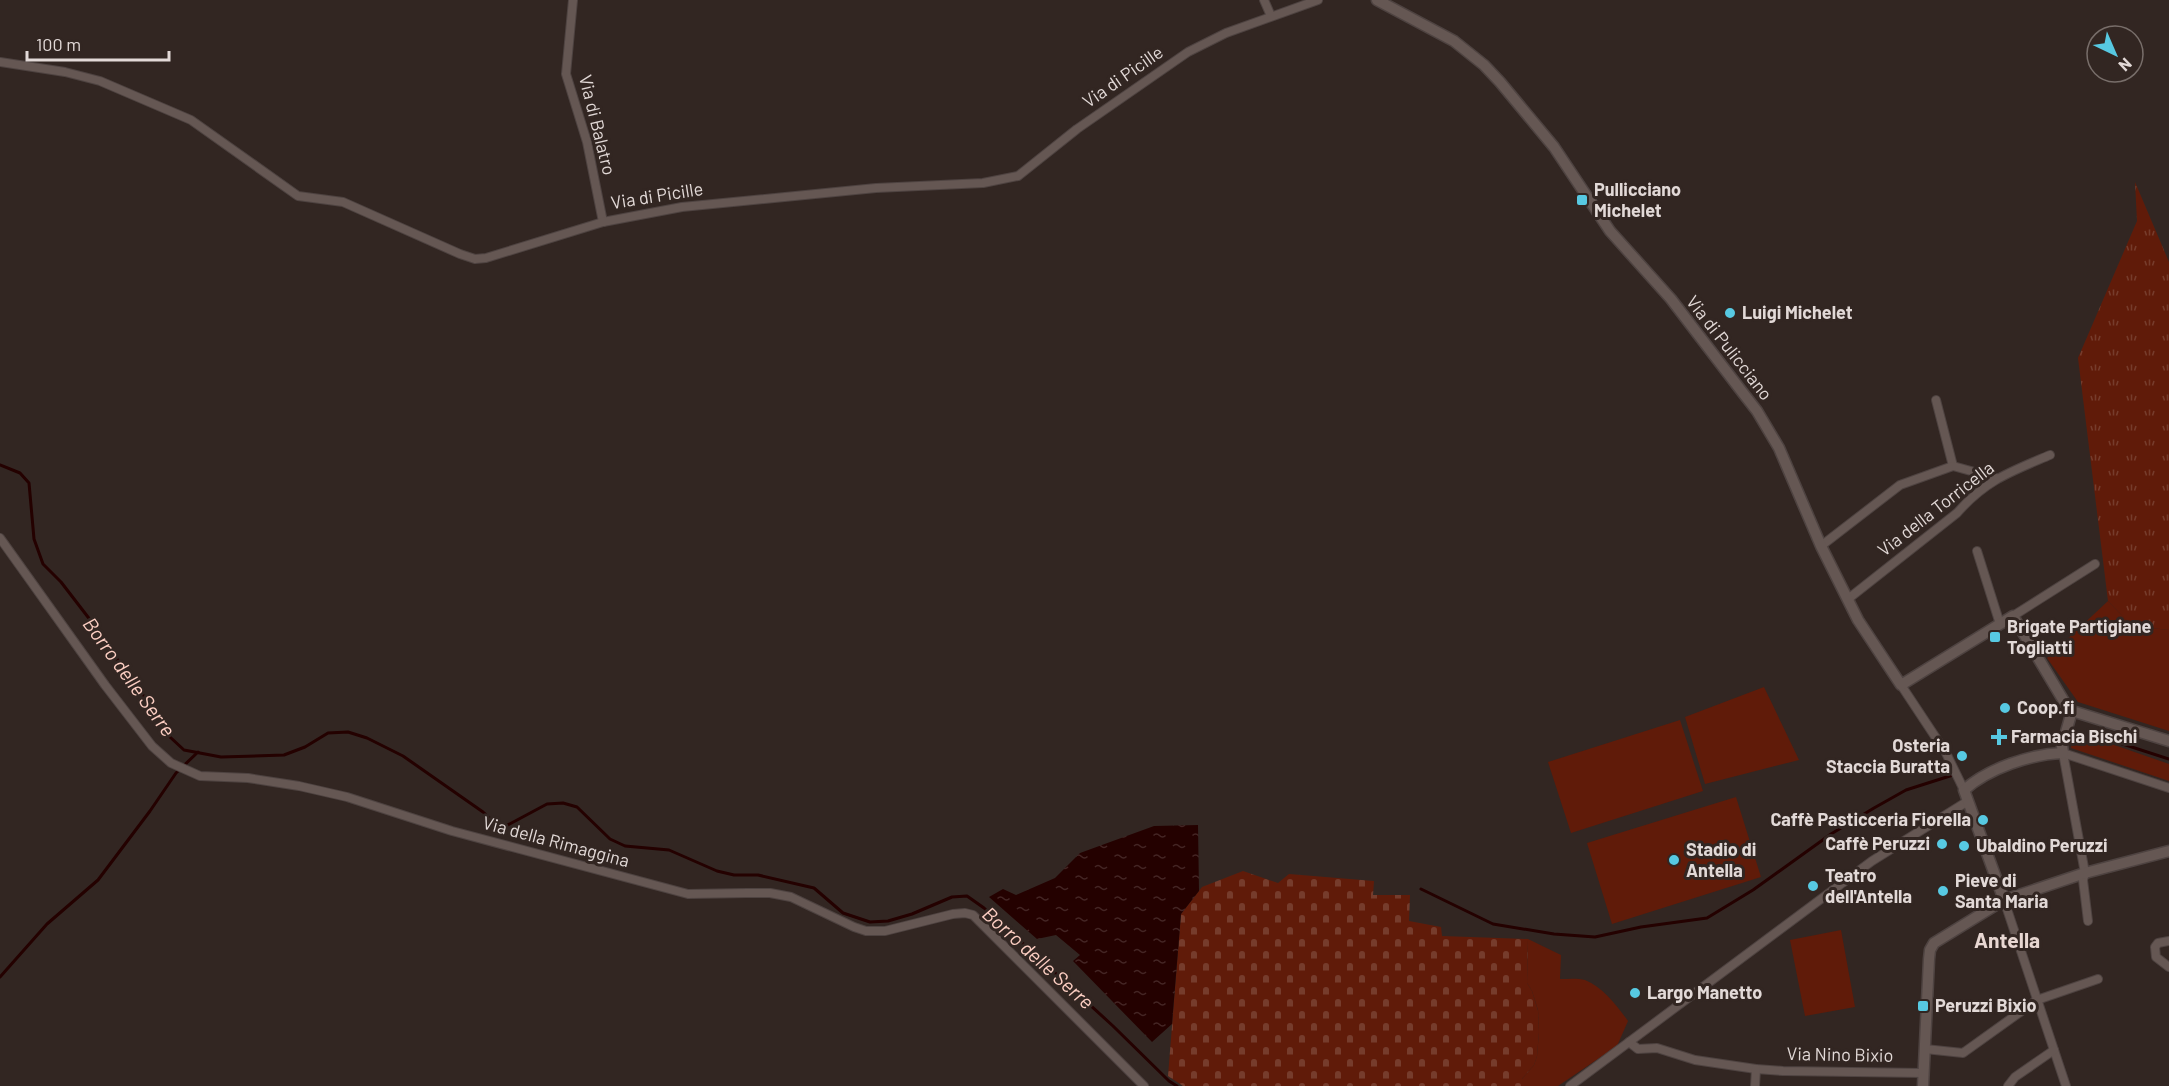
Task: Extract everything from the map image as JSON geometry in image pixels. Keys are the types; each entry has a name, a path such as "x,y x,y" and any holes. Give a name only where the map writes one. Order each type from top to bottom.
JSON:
{"street":[{"name":"Via di Balatro","path":"573,0 566,74 587,142 603,222"},
{"path":"1264,0 1271,16"},
{"name":"Via di Picille","path":"0,62 65,72 100,81 191,120 298,196 343,202 475,259 486,258 603,222 682,207 876,188 983,183 1018,176 1077,129 1188,52 1226,33 1318,0"},
{"name":"Via di Pulicciano","path":"1377,0 1434,30 1465,49 1484,65 1528,113 1560,155 1610,231 1678,308 1757,411 1779,448 1821,546 1862,627 1946,753 1964,790"},
{"path":"1936,400 1953,466"},
{"name":"Via della Torricella","path":"1848,599 1957,513 1970,498 1996,478 2050,455"},
{"path":"1821,546 1899,485 1953,466 1996,478"},
{"name":"Via della Rimaggina","path":"0,538 142,733 163,757 178,767 207,777 248,778 300,786 347,797 452,831 688,894 747,892 791,897 866,931 885,932 953,914 973,915 1144,1086"},
{"path":"1977,551 2000,624"},
{"path":"1900,686 2095,564"},
{"path":"2013,616 2064,703 2072,711 2169,741"},
{"path":"2072,711 2062,746 2085,873 2083,880 2088,921"},
{"path":"2066,1086 2004,900 1964,790 1973,782 2014,763 2043,754 2063,753 2169,788"},
{"path":"1569,1086 1872,861 1968,801"},
{"path":"1923,1086 1930,950 1934,943 2004,900 2085,873 2168,854"},
{"path":"2169,941 2158,943 2155,947 2156,957 2169,967"},
{"path":"1925,1049 1963,1053 2037,1000 2098,979"},
{"name":"Via Nino Bixio","path":"1629,1042 1638,1049 1657,1048 1695,1060 1756,1069 1923,1072"},
{"path":"2008,1086 2015,1077 2054,1050"},
{"path":"1755,1086 1756,1069"}],"green space":[{"path":"2135,182 2169,262 2169,630 2132,626 2108,601 2078,358 2137,221"},
{"path":"2108,601 2132,626 2169,630 2169,731 2078,702 2047,658"},
{"path":"1764,687 1799,760 1705,784 1685,717"},
{"path":"1680,720 1703,791 1571,833 1548,762"},
{"path":"2072,740 2100,740 2169,764 2169,781 2071,748"},
{"name":"Stadio di Antella","path":"1736,797 1761,877 1612,924 1587,843"},
{"path":"1243,871 1278,883 1289,874 1374,881 1373,895 1410,895 1409,921 1441,927 1442,936 1528,939 1527,983 1538,1011 1539,1032 1537,1056 1534,1065 1522,1079 1522,1086 1183,1086 1168,1076 1181,914 1202,887"},
{"path":"1841,930 1855,1007 1805,1016 1790,940"},
{"path":"1528,939 1561,955 1560,979 1582,979 1592,983 1610,998 1628,1021 1617,1046 1558,1086 1522,1086 1522,1079 1534,1065 1537,1056 1539,1032 1538,1010 1527,983"}],"water":[{"path":"1198,825 1199,891 1181,914 1172,1024 1152,1042 1073,961 1080,955 1056,935 1037,939 989,897 1003,889 1016,895 1055,878 1080,853 1154,826"}],"waterway":[{"name":"Borro delle Serre","path":"0,465 20,473 29,483 34,539 43,564 61,582 101,634 133,684 149,702 170,737 184,750 221,757 284,755 305,747 328,733 348,732 367,738 403,756 483,812 497,825 504,827 547,804 563,803 577,807 610,839 625,846 669,850 717,871 734,875 758,875 814,888 843,913 870,922 888,921 912,914 952,897 967,896 984,908 1177,1086"},
{"path":"2074,737 2101,737 2169,759"},
{"path":"0,977 47,924 98,880 176,773 198,752"},
{"path":"1421,889 1493,924 1554,934 1595,937 1641,927 1707,918 1753,890 1831,834 1874,808 1906,790 1953,775"}],"place":[{"name":"Pullicciano Michelet","path":"1582,200"},
{"name":"Luigi Michelet","path":"1730,313"},
{"name":"Brigate Partigiane Togliatti","path":"1995,637"},
{"name":"Coop.fi","path":"2005,708"},
{"name":"Farmacia Bischi","path":"1999,737"},
{"name":"Osteria Staccia Buratta","path":"1962,756"},
{"name":"Caffè Pasticceria Fiorella","path":"1983,820"},
{"name":"Caffè Peruzzi","path":"1942,844"},
{"name":"Ubaldino Peruzzi","path":"1964,846"},
{"name":"Stadio di Antella","path":"1674,860"},
{"name":"Teatro dell'Antella","path":"1813,886"},
{"name":"Pieve di Santa Maria","path":"1943,891"},
{"name":"Largo Manetto","path":"1635,993"},
{"name":"Peruzzi Bixio","path":"1923,1006"}],"district":[{"name":"Antella","path":"2007,941"}]}
